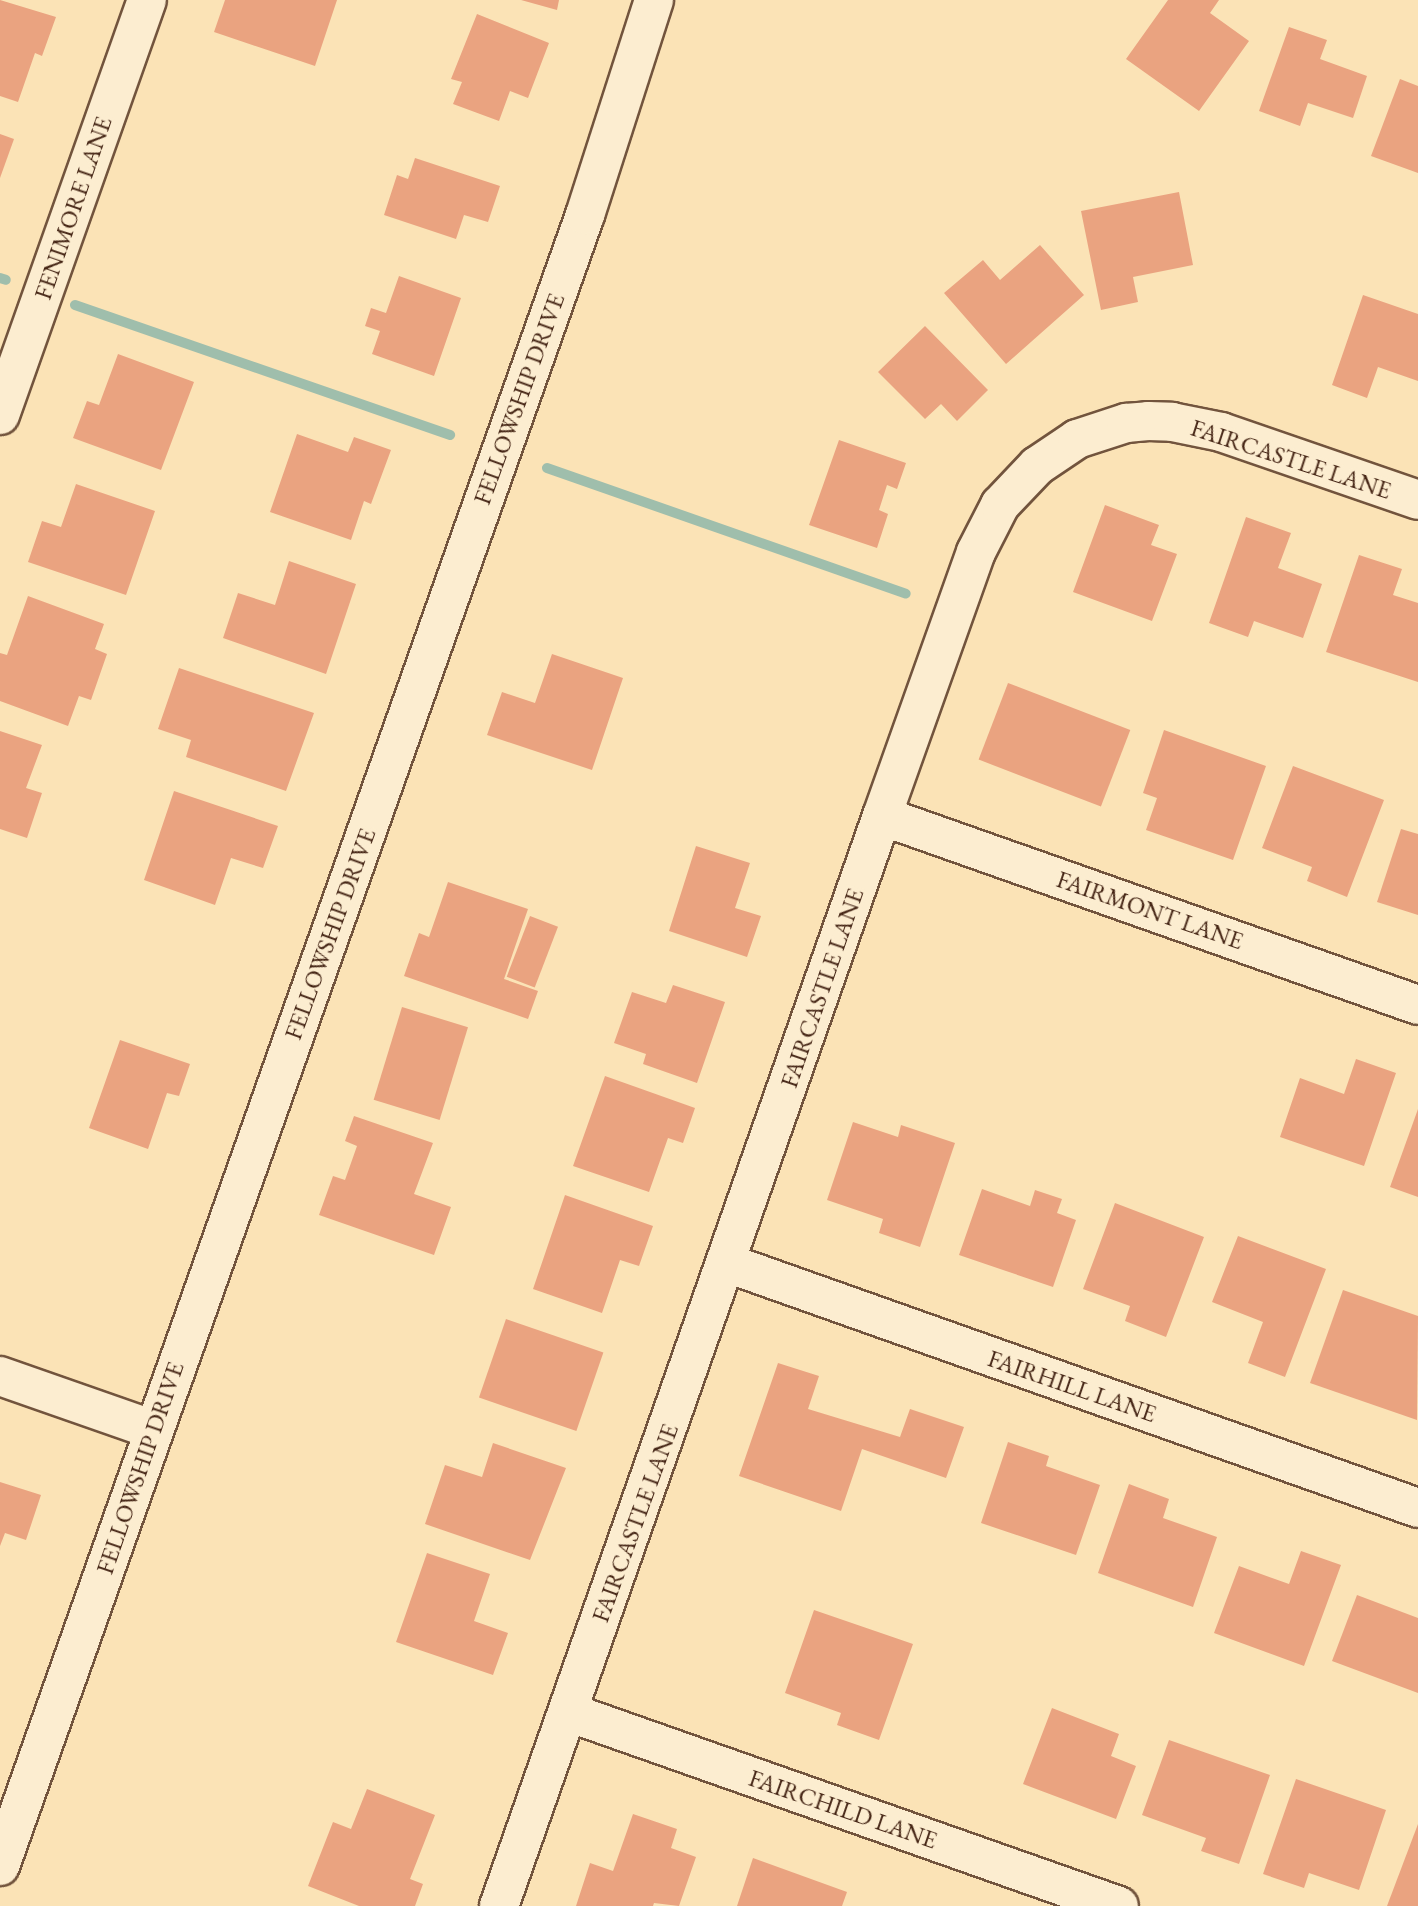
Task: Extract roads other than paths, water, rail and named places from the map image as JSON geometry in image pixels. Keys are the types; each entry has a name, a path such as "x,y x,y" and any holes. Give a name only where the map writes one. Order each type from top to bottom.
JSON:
{"street":[{"name":"FENIMORE LANE","path":"0,415 147,0"},
{"name":"FELLOWSHIP DRIVE","path":"0,1866 620,114 654,0"},
{"name":"FAIRCASTLE LANE","path":"499,1906 986,527 1017,483 1055,452 1077,439 1126,423 1171,422 1232,435 1418,500"},
{"name":"FAIRMONT LANE","path":"882,816 1418,1005"},
{"name":"FAIRHILL LANE","path":"727,1264 1418,1508"},
{"path":"0,1377 154,1430"},
{"name":"FAIRCHILD LANE","path":"568,1712 1119,1906"}],"waterway":[{"path":"0,278 6,280"},
{"path":"75,305 450,435"},
{"path":"547,468 906,594"}]}
